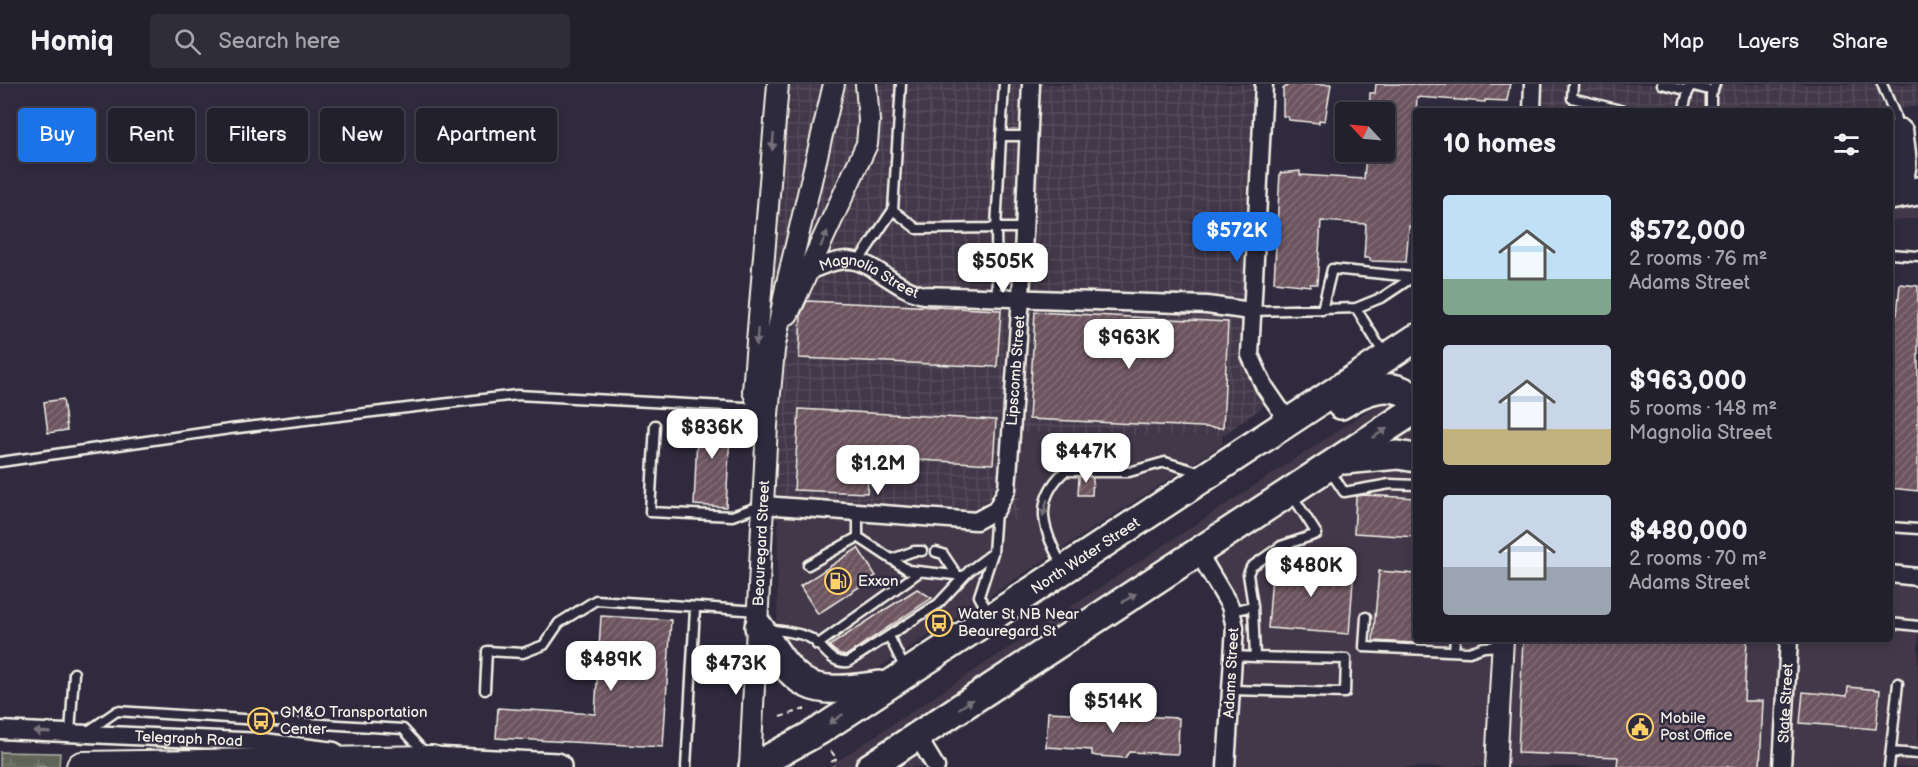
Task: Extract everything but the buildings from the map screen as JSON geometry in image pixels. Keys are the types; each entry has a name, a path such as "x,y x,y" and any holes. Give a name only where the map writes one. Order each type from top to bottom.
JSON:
{"highway":[{"path":"1893,183 1897,181 1901,172 1902,133"},
{"path":"1893,195 1918,191"},
{"name":"North Water Street","path":"751,767 819,731 990,616 1065,570 1413,340"},
{"path":"1183,490 1239,471 1364,392 1380,388 1400,389 1413,398"},
{"path":"870,767 1413,411"},
{"path":"1332,465 1390,456 1413,458"},
{"path":"759,619 795,677 816,688 840,691 897,678"},
{"path":"82,767 432,761"},
{"name":"Telegraph Road","path":"432,761 557,767"}],"street":[{"path":"767,424 753,391 778,84"},
{"name":"Beauregard Street","path":"751,767 767,424 774,350 834,84"},
{"path":"774,350 794,299 810,270 867,144 870,121 866,84"},
{"name":"Lipscomb Street","path":"996,510 1007,489 1021,297 1031,84"},
{"path":"1264,84 1250,355 1264,386 1288,422"},
{"path":"1532,108 1533,84"},
{"name":"Magnolia Street","path":"810,270 835,261 858,262 898,287 917,294 1207,305 1251,311"},
{"path":"764,505 976,521 996,510"},
{"name":"Adams Street","path":"1198,552 1219,584 1232,611 1235,627 1226,767"},
{"path":"1893,574 1918,577"},
{"name":"State Street","path":"1782,767 1789,642"},
{"path":"1496,767 1502,643"},
{"name":"Telegraph Road","path":"0,730 264,742 432,761"},
{"path":"917,736 936,767"}],"lane":[{"path":"858,262 893,210 901,84"},
{"path":"997,296 996,228 1004,84"},
{"path":"1573,84 1572,98 1612,108"},
{"path":"1662,84 1714,88 1711,108"},
{"path":"1882,84 1892,108"},
{"path":"1684,108 1690,87"},
{"path":"1893,110 1902,133"},
{"path":"1001,136 1028,136"},
{"path":"893,210 917,229 1024,228"},
{"path":"1893,254 1918,256"},
{"path":"1322,310 1332,270 1413,276"},
{"path":"1251,311 1356,308 1383,297 1413,277"},
{"path":"1356,308 1386,357"},
{"path":"0,462 230,429 517,395 745,407 767,424"},
{"path":"655,425 650,512 732,516 764,505"},
{"path":"1093,472 1129,472 1165,462 1208,475"},
{"path":"1332,465 1344,492 1390,484 1413,486"},
{"path":"1065,570 1049,542 1042,518 1052,483 1065,471 1079,471"},
{"path":"1255,657 1253,606 1248,574 1251,567 1281,546 1317,534 1290,492"},
{"path":"990,616 979,596 993,553 996,510"},
{"path":"858,512 858,537"},
{"path":"1893,527 1918,530"},
{"path":"858,537 908,570 918,573 961,576"},
{"path":"808,565 858,537"},
{"path":"892,559 914,551 922,551"},
{"path":"936,552 943,554 961,576"},
{"path":"485,690 487,651 523,652 544,645 559,623 596,600 695,609 759,619 810,638 840,663 848,662 858,652 924,608 938,604 961,576 993,553"},
{"path":"817,645 836,637 848,623 918,573"},
{"path":"896,590 905,596"},
{"path":"880,600 891,606"},
{"path":"1232,611 1253,606"},
{"path":"686,767 695,609"},
{"path":"863,612 872,618"},
{"path":"1366,617 1364,647 1469,652 1502,643"},
{"path":"848,623 856,628"},
{"path":"1893,623 1918,626"},
{"path":"890,632 897,678"},
{"path":"1454,651 1455,642"},
{"path":"1231,690 1345,693 1346,659 1233,656"},
{"path":"74,672 78,733 117,711 403,729 432,761"},
{"path":"1889,767 1898,683"},
{"path":"1891,752 1918,754"}],"path":[{"path":"780,717 795,712 799,713 805,709"},
{"path":"831,751 837,759 831,762 834,767"}],"shaded area":[{"path":"777,84 1272,84 1255,356 1277,397 1222,436 1023,433 1018,519 755,519"},
{"path":"1543,84 1918,84 1918,106 1893,110 1893,108 1541,108"},
{"path":"1918,157 1918,218 1893,222 1893,160"},
{"path":"1413,381 1413,642 1893,642 1893,566 1918,569 1918,767 1232,767 1238,623 1217,563 1179,584 933,747 943,767 828,767"},
{"path":"1022,433 1222,436 1223,444 862,679 806,678 777,636 778,519 1017,519"}],"green space":[{"path":"0,752 60,753 59,767 0,767"}],"place":[{"name":"Exxon","path":"838,581"},
{"name":"Water St NB Near Beauregard St","path":"939,623"},
{"name":"GM&O Transportation Center","path":"261,721"},
{"name":"Mobile Post Office","path":"1640,727"}]}
